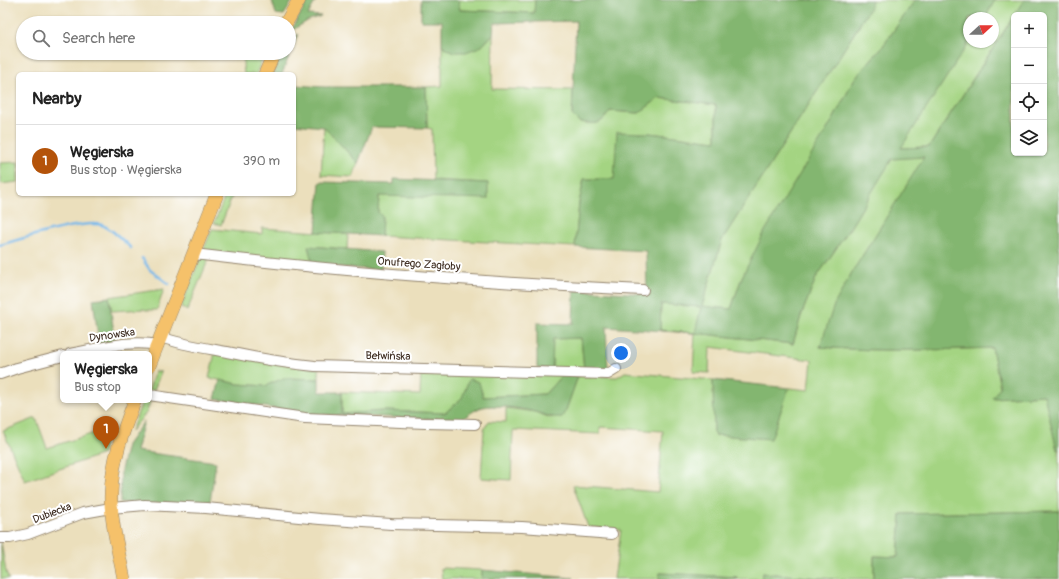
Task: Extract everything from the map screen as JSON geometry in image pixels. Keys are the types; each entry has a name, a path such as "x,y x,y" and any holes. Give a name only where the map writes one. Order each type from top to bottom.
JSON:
{"main road":[{"path":"290,16 299,0"},
{"path":"266,72 271,60"},
{"path":"152,358 216,196"},
{"path":"124,579 111,508 111,494 115,457 120,439 135,403"}],"street":[{"name":"Onufrego Zagłoby","path":"194,254 369,273 573,287 643,290"},
{"name":"Dynowska","path":"88,351 159,341"},
{"name":"Bełwińska","path":"159,341 175,342 283,363 315,366 608,374 616,369"},
{"path":"0,374 60,357"},
{"path":"152,395 305,418 475,424"},
{"name":"Dubiecka","path":"0,538 10,538 28,534 83,513 111,508 145,505 206,508 375,523 522,528 612,534"}],"green space":[{"path":"273,0 293,0 284,15 276,14"},
{"path":"308,0 316,0 308,15 321,16 309,20 296,28 296,22"},
{"path":"421,0 458,0 460,10 534,13 535,0 872,0 870,8 722,240 702,306 731,309 742,277 765,231 834,118 855,78 883,46 915,0 995,0 988,12 963,12 963,48 965,48 901,148 929,147 993,48 999,48 999,39 1011,21 1011,156 1047,156 1047,12 1016,12 1024,0 1059,0 1059,450 1057,450 1044,395 992,398 1000,387 992,348 885,350 820,347 834,305 851,274 924,157 892,159 850,228 816,278 801,316 793,344 695,333 606,327 608,369 584,369 581,338 553,339 552,369 537,368 537,323 573,324 574,290 647,294 646,251 575,247 579,203 584,179 614,179 617,132 649,133 716,141 716,105 659,98 639,113 610,111 600,122 579,122 572,115 576,21 494,23 493,34 482,46 466,52 453,52 442,45 442,21 421,21","holes":["661,304 701,307 695,333 660,330"]},
{"path":"458,0 535,0 535,13 460,10"},
{"path":"872,0 915,0 883,46 855,78 834,118 742,277 731,309 695,333 660,331 661,304 702,306 722,240 870,8"},
{"path":"995,0 1024,0 1016,12 1011,12 1011,20 999,39 999,12 988,12"},
{"path":"493,34 492,89 573,90 572,115 579,122 590,123 600,122 610,111 639,113 659,98 716,105 716,141 649,133 614,180 584,179 579,203 575,247 381,236 382,216 378,212 379,196 488,183 433,180 432,129 427,128 426,87 442,86 442,45 453,52 482,46"},
{"path":"965,48 993,48 929,147 900,148"},
{"path":"243,60 262,60 257,72 244,72"},
{"path":"279,60 288,60 283,72 274,72"},
{"path":"296,85 325,87 426,87 427,128 372,127 358,163 324,127 296,124"},
{"path":"324,127 358,163 353,177 321,175"},
{"path":"925,157 851,274 820,347 885,350 992,348 1000,387 993,398 1045,395 1057,450 1059,450 1059,511 901,514 898,557 874,556 874,579 833,579 763,573 761,579 736,579 737,577 660,573 659,579 614,579 621,530 588,527 573,485 658,492 663,431 600,427 600,434 513,430 511,480 481,478 484,429 489,421 506,422 506,408 535,412 551,418 566,410 578,376 617,377 625,372 713,380 714,435 771,438 789,388 809,390 812,360 710,347 709,373 693,372 695,333 793,344 801,316 816,278 850,228 892,158"},
{"path":"16,162 16,182 0,184 0,163"},
{"path":"394,179 488,183 488,199 379,196 378,212 382,216 381,236 316,232 320,182 394,184"},
{"path":"225,196 232,196 221,225 214,223"},
{"path":"262,228 348,234 347,249 308,246 313,265 203,251 212,229 262,234"},
{"path":"308,246 382,252 381,270 313,265"},
{"path":"201,256 209,258 187,311 181,307"},
{"path":"164,289 157,310 145,309 112,311 109,297"},
{"path":"109,297 115,341 99,344 93,299"},
{"path":"581,338 584,369 552,369 552,339"},
{"path":"215,353 319,369 319,379 284,378 265,386 238,384 209,378"},
{"path":"155,371 161,372 154,390 152,390 152,380"},
{"path":"421,371 563,374 545,394 483,397 481,389 462,398 445,413 384,411 342,414 342,392 420,395"},
{"path":"563,374 578,376 562,417 551,417 535,412 494,406 480,408 461,420 309,414 215,399 220,380 238,384 265,386 284,378 319,379 319,392 342,392 342,414 384,411 445,413 462,398 469,379 479,382 483,397 545,394"},
{"path":"713,380 789,388 771,439 714,435"},
{"path":"142,403 150,403 147,412 131,431"},
{"path":"36,418 47,448 107,429 103,454 25,481 3,431"},
{"path":"144,421 136,451 216,462 210,502 133,504 120,502 121,470 127,445"},
{"path":"1059,511 1059,579 874,579 874,556 898,557 901,514"},
{"path":"1,542 6,572 9,579 1,579"},
{"path":"441,568 482,570 482,579 442,579"},
{"path":"482,570 574,578 482,579"},
{"path":"660,573 737,577 736,579 659,579"},
{"path":"763,573 833,579 761,579"}],"waterway":[{"path":"0,245 52,230 93,224 102,225 110,229 131,248"},
{"path":"142,258 150,270 169,284"}],"place":[{"name":"Węgierska","path":"106,449"}]}
